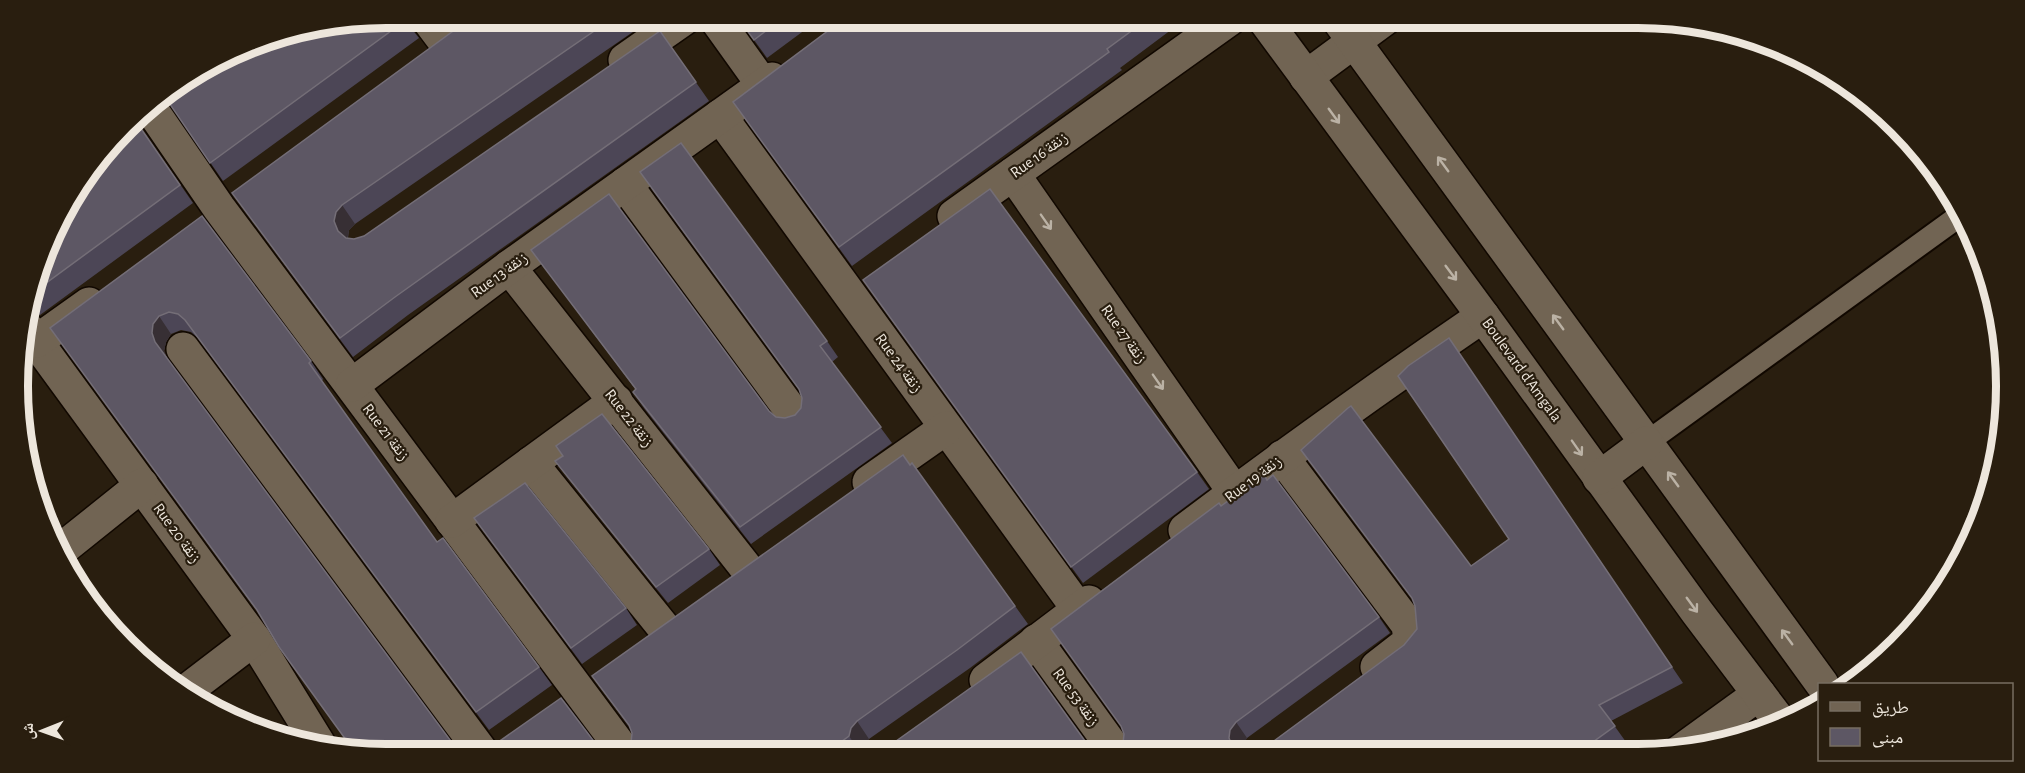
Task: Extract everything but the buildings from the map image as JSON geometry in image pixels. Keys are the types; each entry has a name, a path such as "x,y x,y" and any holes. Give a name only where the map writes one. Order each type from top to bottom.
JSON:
{"street":[{"path":"417,62 447,28"},
{"path":"598,78 670,28"},
{"path":"722,28 763,86"},
{"name":"Rue 16 زنقة","path":"935,230 1217,28"},
{"name":"Boulevard d'Amgala","path":"1270,28 1484,316 1599,478 1776,717"},
{"path":"1306,77 1345,30 1821,683"},
{"name":"Rue 13 زنقة","path":"351,386 510,267 763,86 790,64"},
{"name":"Rue 21 زنقة","path":"154,114 219,208 618,744"},
{"name":"Rue 24 زنقة","path":"720,116 1079,610"},
{"name":"Rue 27 زنقة","path":"1013,174 1235,493"},
{"path":"625,184 795,416"},
{"path":"191,229 245,189"},
{"name":"Rue 22 زنقة","path":"510,267 616,401 757,562 720,589"},
{"path":"847,292 876,272"},
{"path":"33,333 108,289"},
{"name":"Rue 19 زنقة","path":"1162,548 1282,457 1484,316"},
{"name":"Rue 20 زنقة","path":"33,336 254,639 315,737"},
{"path":"183,349 487,744"},
{"path":"452,521 616,401"},
{"path":"843,501 946,428"},
{"path":"1599,478 1646,443"},
{"path":"1282,457 1408,625 1410,640 1356,682"},
{"path":"531,463 655,635 692,609"},
{"path":"66,546 141,485"},
{"path":"963,696 1116,582"},
{"path":"192,687 254,639"},
{"name":"Rue 53 زنقة","path":"1035,641 1110,744"},
{"path":"550,709 607,669"},
{"path":"1696,740 1759,694"}],"lane":[{"path":"1646,443 1955,219"}]}
